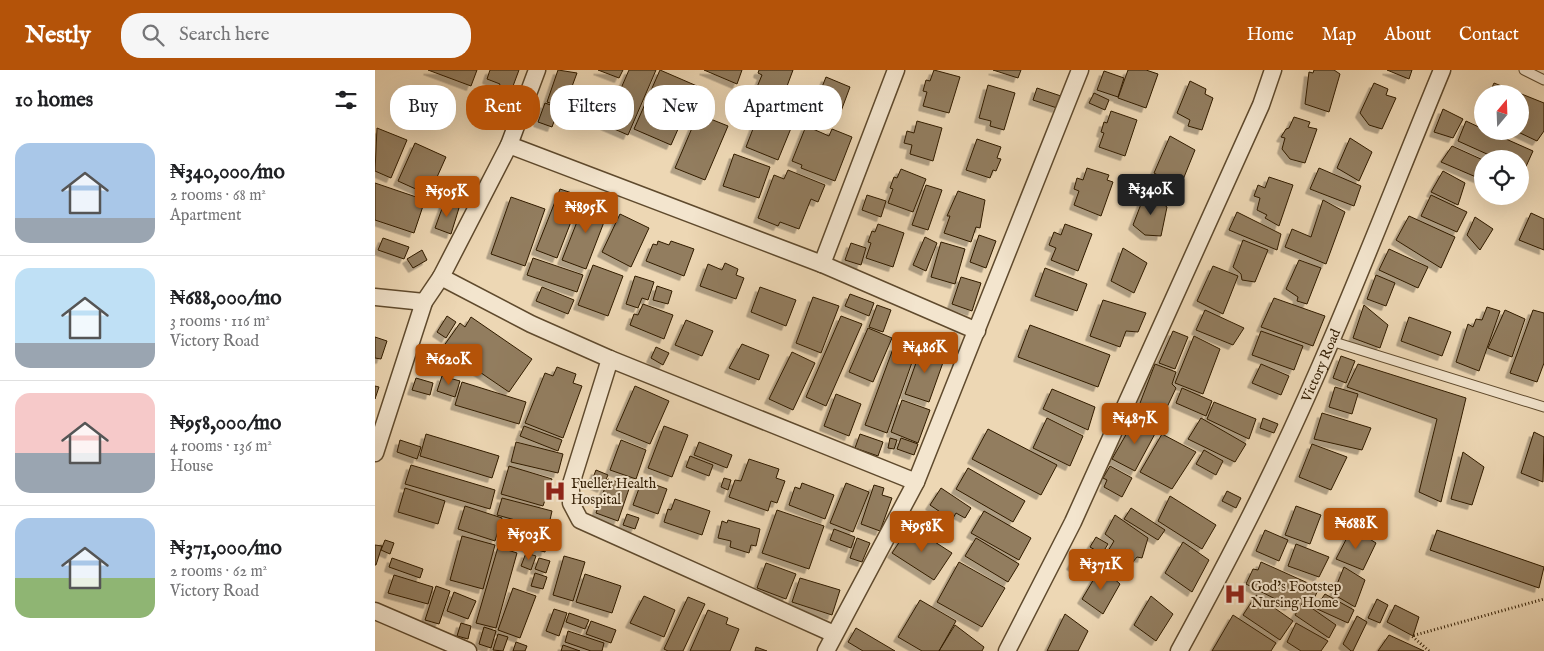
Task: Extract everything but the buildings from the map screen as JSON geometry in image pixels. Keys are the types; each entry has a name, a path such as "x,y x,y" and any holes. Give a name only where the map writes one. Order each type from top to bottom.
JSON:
{"street":[{"path":"375,453 424,302 441,278 509,144 537,70"},
{"path":"822,264 896,70"},
{"path":"826,651 915,482 1080,70"},
{"path":"1007,651 1077,513 1261,105 1273,70"},
{"name":"Victory Road","path":"1179,651 1219,578 1267,482 1331,341 1442,70"},
{"path":"509,144 822,264 977,331"},
{"path":"441,278 531,324 610,359 915,482"},
{"path":"375,297 424,302"},
{"path":"610,359 571,484 571,503 580,520 834,634"},
{"path":"375,611 468,651"}],"lane":[{"path":"1524,70 1544,80"},
{"path":"1331,341 1544,407"}],"path":[{"path":"1429,651 1412,636 1544,599"}],"place":[{"name":"Fueller Health Hospital","path":"555,491"},
{"name":"God's Footstep Nursing Home","path":"1235,594"}]}
